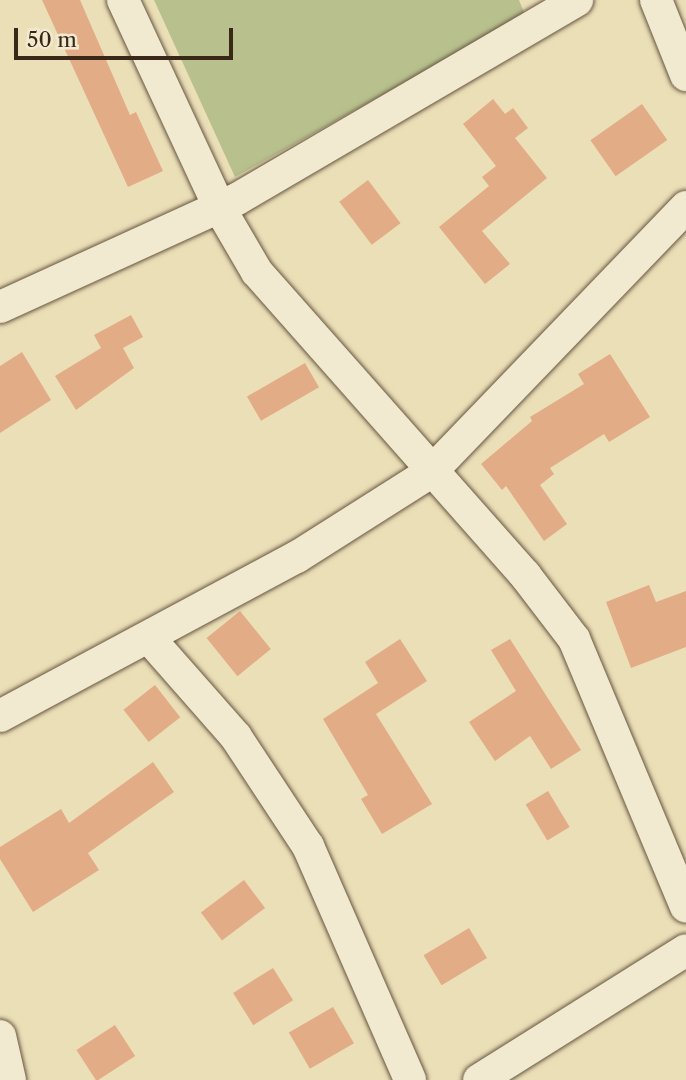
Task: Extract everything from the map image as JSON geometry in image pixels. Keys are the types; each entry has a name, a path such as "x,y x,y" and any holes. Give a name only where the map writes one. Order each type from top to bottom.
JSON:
{"street":[{"path":"123,0 219,207 257,272 525,575 574,639 686,907"},
{"path":"0,307 219,207 577,0"},
{"path":"656,0 686,75"},
{"path":"0,716 150,639 297,557 432,472 686,207"},
{"path":"150,639 236,737 308,846 410,1080"},
{"path":"479,1080 686,950"},
{"path":"0,1036 10,1080"}],"green space":[{"path":"154,0 519,0 525,15 235,177"}],"building":[{"path":"42,0 80,0 130,115 136,112 163,171 128,187"},
{"path":"493,99 505,114 513,108 528,128 515,138 547,178 482,231 510,264 485,284 439,227 489,186 482,177 496,166 463,124"},
{"path":"642,104 667,140 616,176 590,140"},
{"path":"368,180 400,223 372,245 339,202"},
{"path":"131,315 143,337 123,348 134,368 76,410 55,376 101,348 94,335"},
{"path":"22,352 51,400 0,433 0,366"},
{"path":"610,354 650,417 609,442 604,434 550,468 554,474 540,485 567,524 544,541 506,486 502,490 481,464 532,421 530,417 584,384 578,374"},
{"path":"305,363 319,387 261,421 247,396"},
{"path":"649,585 656,602 686,591 686,647 631,668 606,602"},
{"path":"240,611 271,649 237,676 207,638"},
{"path":"400,639 427,681 376,714 432,804 382,834 361,799 368,795 323,719 378,683 365,662"},
{"path":"510,639 581,750 551,769 530,736 495,761 469,722 516,691 491,650"},
{"path":"155,685 180,717 149,742 123,710"},
{"path":"153,762 174,792 88,853 99,870 33,912 0,859 0,847 61,809 69,823"},
{"path":"548,791 570,827 547,840 526,804"},
{"path":"244,880 265,908 222,940 201,912"},
{"path":"469,928 487,958 442,985 424,955"},
{"path":"273,968 293,1000 253,1025 233,993"},
{"path":"333,1007 354,1043 310,1069 289,1032"},
{"path":"115,1025 135,1056 96,1080 76,1050"}]}
